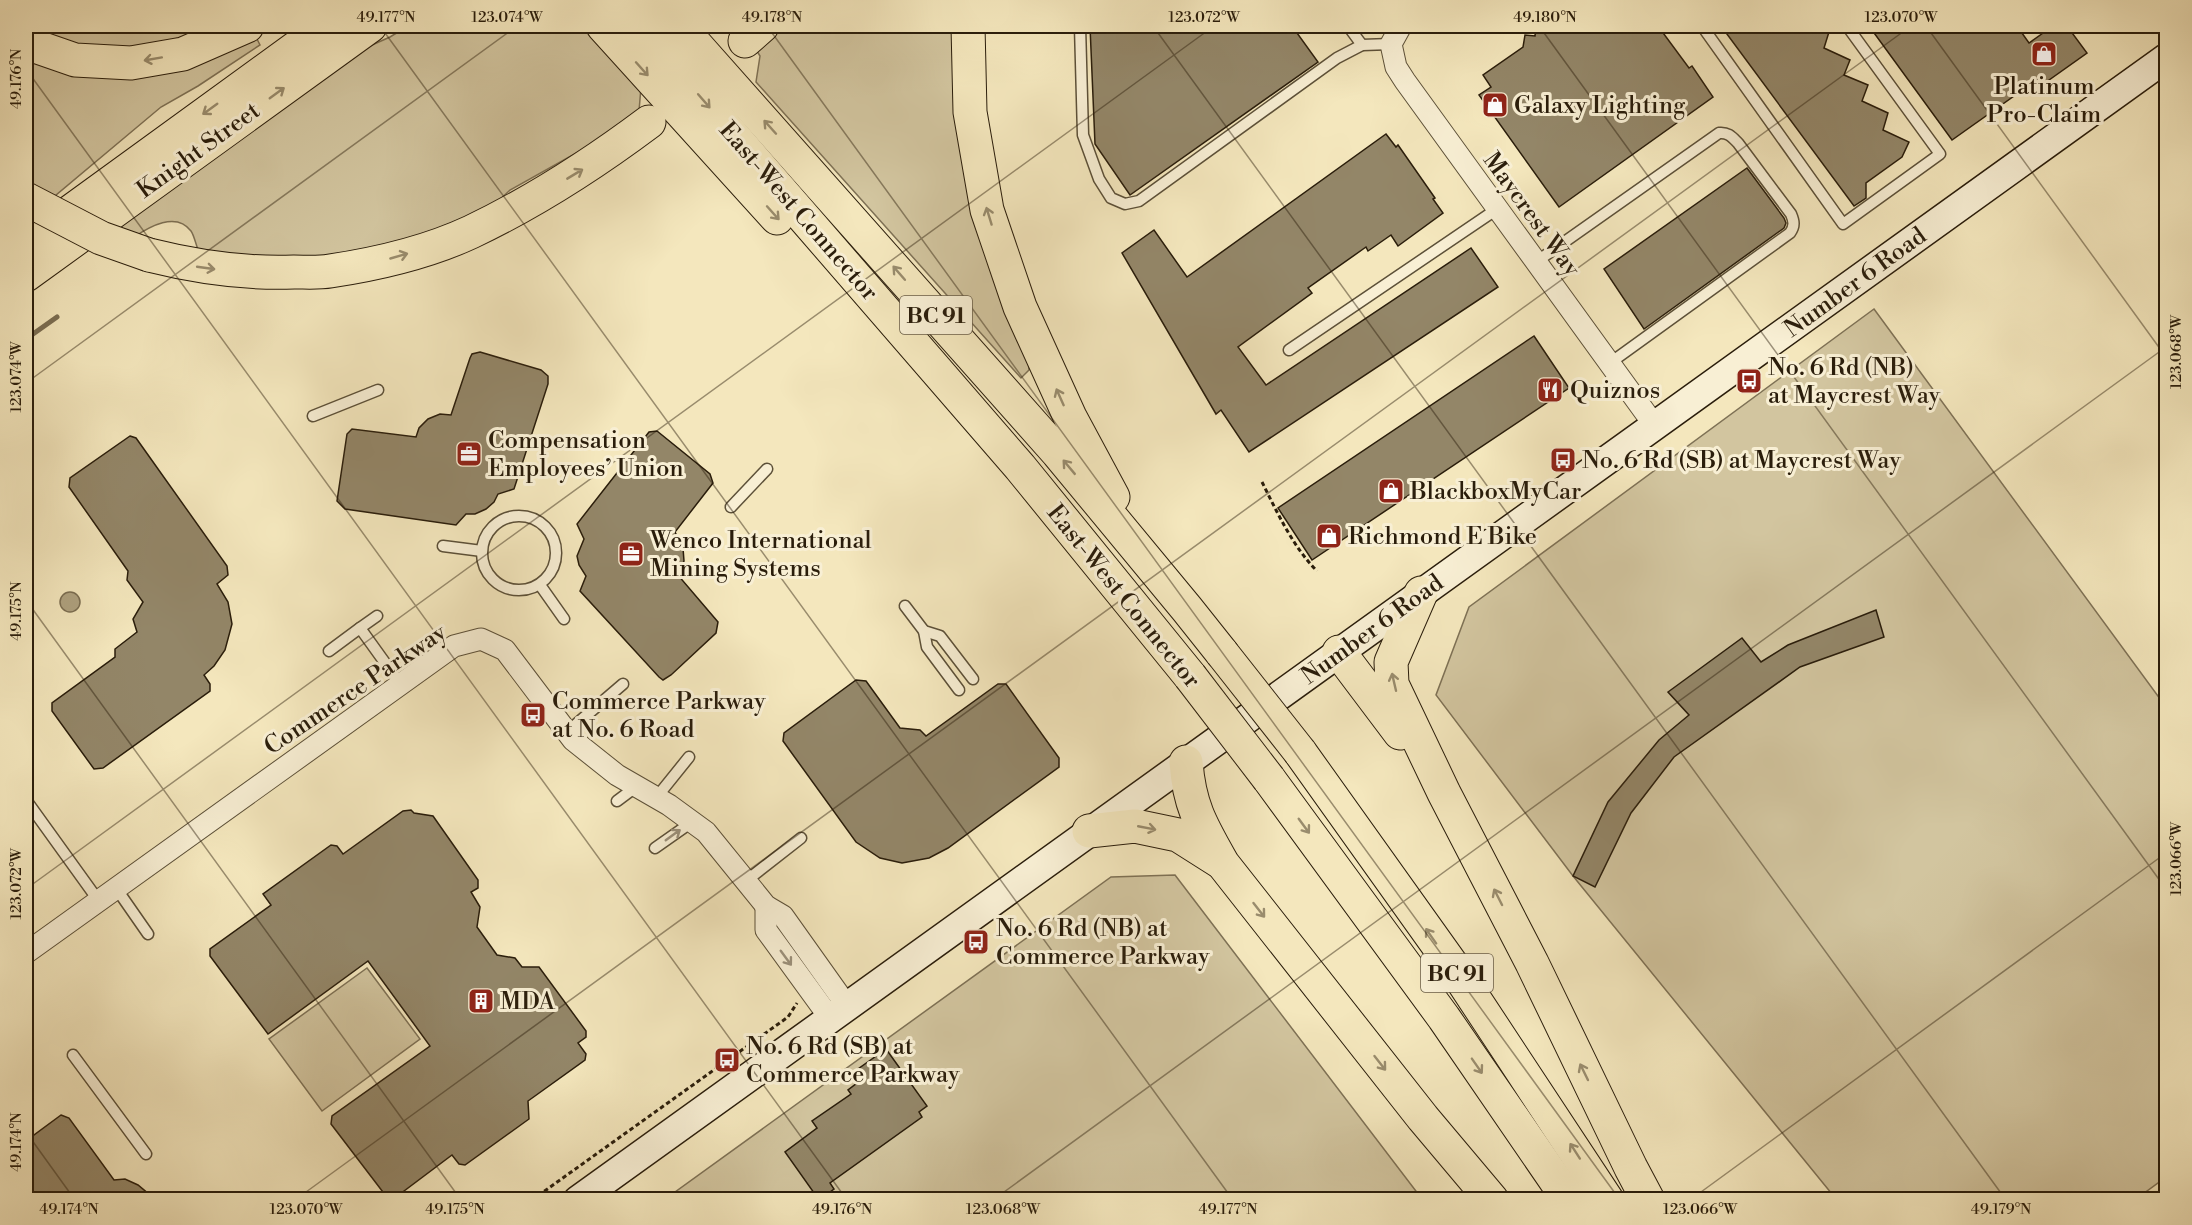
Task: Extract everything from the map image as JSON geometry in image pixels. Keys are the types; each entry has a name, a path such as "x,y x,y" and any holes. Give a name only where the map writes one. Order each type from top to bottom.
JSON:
{"highway":[{"path":"26,43 75,60 131,63 183,54 247,26"},
{"name":"Knight Street","path":"26,244 326,26"},
{"name":"Knight Street","path":"26,275 370,26"},
{"path":"603,26 893,346 1020,467"},
{"name":"East-West Connector","path":"638,26 1020,467 1190,676 1269,778 1444,1018 1569,1200"},
{"name":"East-West Connector","path":"680,26 1058,453 1187,609 1300,752 1452,965 1607,1200"},
{"path":"968,26 970,112 987,210 1020,307 1070,417 1119,508 1187,609"},
{"path":"26,199 101,238 189,266 265,273 328,271 376,262 469,233 598,160 649,122"},
{"path":"1422,593 1391,662 1392,684 1444,793 1532,963 1648,1200"},
{"path":"1339,652 1444,793"},
{"path":"1186,762 1188,787 1199,820 1223,864 1423,1118 1492,1200"},
{"path":"1089,831 1135,826 1178,835 1223,864"}],"main road":[{"name":"Number 6 Road","path":"578,1200 2166,58"}],"street":[{"path":"1391,44 1401,26"},
{"name":"Maycrest Way","path":"1391,44 1396,67 1405,81 1655,426"},
{"name":"Commerce Parkway","path":"26,953 454,646 481,639 505,650 573,740 617,775 706,832 766,906 766,930 838,1012"}],"lane":[{"path":"1080,26 1083,135 1099,179 1111,198 1125,204 1139,201 1337,58 1362,45 1391,44"},
{"path":"1348,26 1362,45"},
{"path":"1702,26 1843,224 1940,154 1847,26"},
{"path":"1536,262 1719,133 1724,132 1731,135 1778,197 1794,221 1790,232 1610,363"},
{"path":"1288,350 1497,209"},
{"path":"313,416 378,390"},
{"path":"731,507 767,469"},
{"path":"520,516 538,521 551,534 557,552 555,565 549,577 540,585 529,590 517,591 496,583 488,574 483,563 482,552 485,539 491,528 501,520 520,516"},
{"path":"442,546 482,552"},
{"path":"540,585 564,619"},
{"path":"904,606 924,631 927,647 959,690"},
{"path":"329,651 377,616"},
{"path":"360,628 401,685"},
{"path":"924,631 940,636 973,679"},
{"path":"567,732 623,684"},
{"path":"656,798 689,758"},
{"path":"617,801 637,786"},
{"path":"26,800 107,894 148,934"},
{"path":"655,848 692,822"},
{"path":"746,881 801,838"},
{"path":"73,1055 146,1154"}],"path":[{"path":"1262,482 1275,510 1317,571"},
{"path":"532,1200 788,1017 801,997"}],"shaded area":[{"path":"26,26 220,26 147,47 80,47"},
{"path":"408,26 588,26 641,87 639,111 596,142 510,190 493,206 400,244 335,258 200,254 191,231 178,222 170,221 155,225 134,237 111,229 354,53"},
{"path":"779,26 954,26 1028,359 1029,370 1021,378 756,82 760,56 755,48"},
{"path":"257,39 260,45 198,86 161,107 50,200 26,186 26,58 218,55"},
{"path":"1874,309 2166,707 2166,1177 2136,1199 1836,1199 1573,876 1436,695 1469,607"},
{"path":"66,592 74,592 80,598 80,606 74,612 66,612 60,606 60,598"},
{"path":"1175,875 1422,1199 664,1200 1111,877"},
{"path":"367,968 420,1039 322,1111 269,1039"}],"building":[{"path":"1090,26 1292,26 1318,62 1130,195 1095,144"},
{"path":"1536,26 1658,26 1689,68 1692,66 1713,97 1559,207 1479,95 1491,87 1483,75 1523,47 1525,35 1535,36"},
{"path":"1721,26 1815,26 1829,32 1824,48 1850,60 1844,75 1868,85 1862,101 1888,113 1883,130 1909,142 1902,157 1866,183 1866,198 1854,206"},
{"path":"1869,26 2017,26 2029,43 2053,26 2067,26 2087,53 2042,85 2038,79 1952,140"},
{"path":"1386,134 1396,147 1398,145 1443,213 1398,246 1391,235 1368,251 1366,247 1308,288 1312,293 1238,347 1266,385 1471,248 1498,287 1249,452 1221,410 1216,414 1122,253 1154,230 1187,277"},
{"path":"1747,168 1784,218 1786,223 1784,228 1644,329 1604,269"},
{"path":"1534,336 1569,388 1312,560 1278,508"},
{"path":"480,352 541,370 548,376 548,384 514,489 498,494 494,502 486,509 475,514 466,514 456,525 345,509 337,501 347,434 352,429 416,437 419,428 428,419 440,414 451,415 470,358 472,354"},
{"path":"657,431 710,474 713,483 675,532 683,548 684,561 677,574 718,622 716,633 663,680 580,591 586,576 579,565 577,556 584,539 577,524 649,432"},
{"path":"130,436 136,438 227,566 228,575 217,584 228,602 232,624 225,650 214,666 204,675 210,684 210,691 103,768 94,769 52,711 52,703 115,657 115,649 137,632 133,619 143,602 127,580 128,571 69,487 70,478"},
{"path":"1876,610 1884,637 1800,667 1674,757 1631,813 1595,887 1573,876 1608,802 1659,740 1689,715 1668,692 1742,638 1761,662 1788,645"},
{"path":"856,680 866,681 900,728 920,730 926,736 998,684 1006,684 1059,758 1059,767 948,848 929,858 902,863 880,858 856,842 783,741 784,733"},
{"name":"MDA","path":"411,810 414,813 433,816 478,880 478,888 471,892 480,907 477,927 497,955 515,958 522,967 539,967 586,1031 586,1037 578,1043 586,1054 585,1060 528,1101 529,1119 465,1165 459,1164 452,1155 389,1200 331,1124 332,1116 430,1046 368,961 268,1034 210,956 210,949 271,905 263,894 331,845 337,846 343,854 403,811"},
{"path":"886,1049 927,1106 919,1112 922,1117 830,1183 834,1189 819,1200 785,1152 817,1128 812,1121 851,1094 848,1090 857,1083 851,1074"},
{"path":"61,1115 69,1118 114,1180 125,1179 138,1185 156,1200 26,1200 26,1141"}],"waterway":[{"path":"26,339 57,317"}],"place":[{"name":"Platinum Pro-Claim","path":"2044,54"},
{"name":"Galaxy Lighting","path":"1495,105"},
{"name":"No. 6 Rd (NB) at Maycrest Way","path":"1749,381"},
{"name":"Quiznos","path":"1550,390"},
{"name":"Compensation Employees’ Union","path":"469,454"},
{"name":"No. 6 Rd (SB) at Maycrest Way","path":"1563,460"},
{"name":"BlackboxMyCar","path":"1391,491"},
{"name":"Richmond E Bike","path":"1329,536"},
{"name":"Wenco International Mining Systems","path":"631,554"},
{"name":"Commerce Parkway at No. 6 Road","path":"533,715"},
{"name":"No. 6 Rd (NB) at Commerce Parkway","path":"976,942"},
{"name":"MDA","path":"481,1001"},
{"name":"No. 6 Rd (SB) at Commerce Parkway","path":"727,1060"}]}
